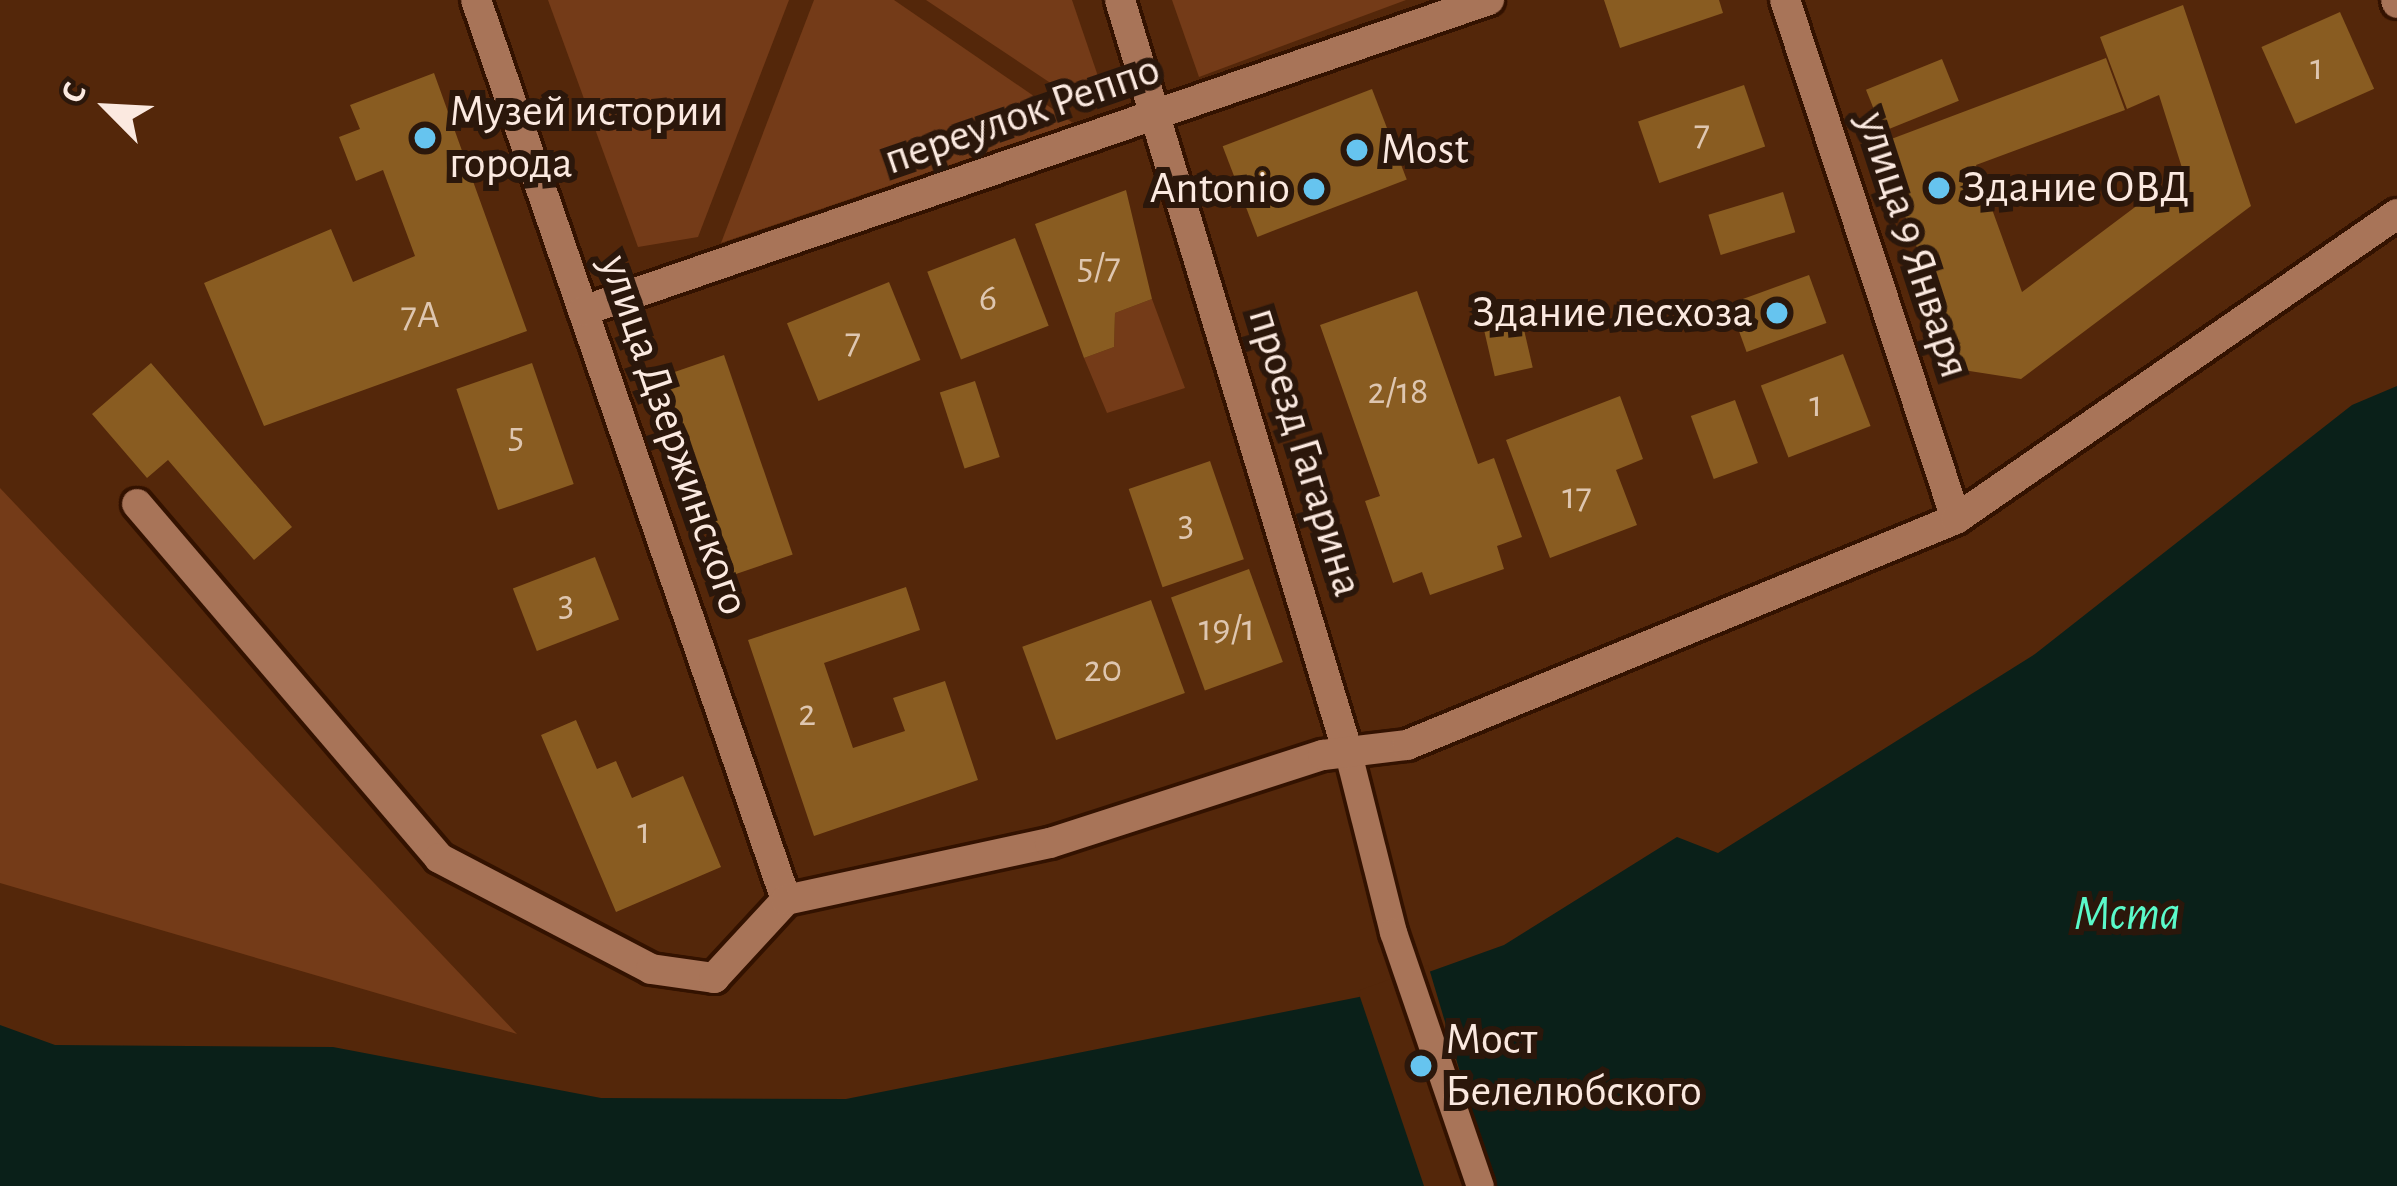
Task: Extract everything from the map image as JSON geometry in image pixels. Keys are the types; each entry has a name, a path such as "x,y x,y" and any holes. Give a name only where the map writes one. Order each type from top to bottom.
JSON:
{"street":[{"name":"улица Дзержинского","path":"476,0 786,900"},
{"name":"проезд Гагарина","path":"1120,0 1348,753 1393,932 1480,1186"},
{"name":"переулок Реппо","path":"583,311 1489,0"},
{"name":"улица 9 Января","path":"1785,0 1956,519"},
{"path":"137,504 440,857 651,969 714,977 786,900 1050,843 1348,753 1407,745 1956,519 2397,214"}],"shaded area":[{"path":"548,0 789,0 698,237 638,247"},
{"path":"814,0 894,0 1073,123 721,243"},
{"path":"926,0 1072,0 1101,85 1091,110"},
{"path":"1172,0 1406,0 1199,77"},
{"path":"1152,299 1185,388 1107,413 1084,358 1114,347 1115,313"},
{"path":"0,488 517,1034 0,883"}],"water":[{"name":"Мста","path":"2397,386 2397,1186 0,1186 0,1025 55,1045 333,1047 601,1098 846,1099 1359,997 1504,945 1677,837 1718,853 2035,654 2352,405"}],"pier":[{"name":"Мост Белелюбского","path":"1428,965 1494,1186 1424,1186 1358,991"}],"building":[{"path":"1604,0 1719,0 1723,13 1620,48"},
{"name":"Здание ОВД","path":"2183,5 2251,206 2021,379 1963,370 1878,144 2106,58 2125,110 1976,165 2022,292 2183,171 2159,95 2127,109 2100,37"},
{"path":"2340,12 2374,89 2296,124 2261,47"},
{"path":"1942,59 1959,101 1883,131 1866,90"},
{"path":"434,73 527,331 264,426 204,283 331,229 353,282 415,256 383,170 356,181 339,137 360,129 350,105"},
{"path":"1744,85 1765,146 1659,183 1638,121"},
{"path":"1372,89 1407,180 1257,237 1223,146"},
{"path":"1126,190 1152,299 1115,313 1114,347 1084,358 1035,224"},
{"path":"1783,192 1795,232 1721,255 1708,215"},
{"path":"1015,238 1049,326 961,359 927,272"},
{"name":"Здание лесхоза","path":"1809,275 1826,323 1747,352 1729,304"},
{"path":"889,282 920,360 818,401 787,323"},
{"path":"1417,291 1478,464 1494,458 1522,537 1497,546 1504,569 1430,595 1422,572 1393,583 1365,501 1380,496 1320,325"},
{"path":"1519,308 1533,367 1495,376 1481,317"},
{"path":"1843,354 1871,426 1788,457 1761,386"},
{"path":"724,355 793,555 727,577 658,378"},
{"path":"151,363 292,527 254,560 168,460 147,478 92,414"},
{"path":"532,363 574,484 498,510 456,389"},
{"path":"975,381 1000,457 965,469 940,392"},
{"path":"1620,396 1643,459 1616,470 1637,525 1550,558 1506,440"},
{"path":"1735,400 1758,463 1714,479 1691,416"},
{"path":"1210,461 1244,559 1163,587 1129,489"},
{"path":"595,557 619,620 537,651 513,589"},
{"path":"1249,569 1283,662 1205,690 1171,597"},
{"path":"906,587 920,630 824,663 853,748 905,731 893,698 945,681 978,780 814,836 748,640"},
{"path":"1151,600 1185,693 1056,740 1022,647"},
{"path":"576,720 597,769 616,761 632,798 683,776 721,867 616,912 541,735"}],"place":[{"name":"Музей истории города","path":"425,138"},
{"name":"Most","path":"1357,150"},
{"name":"Здание ОВД","path":"1939,188"},
{"name":"Antonio","path":"1314,189"},
{"name":"Здание лесхоза","path":"1777,313"},
{"name":"Мост Белелюбского","path":"1421,1066"}]}
